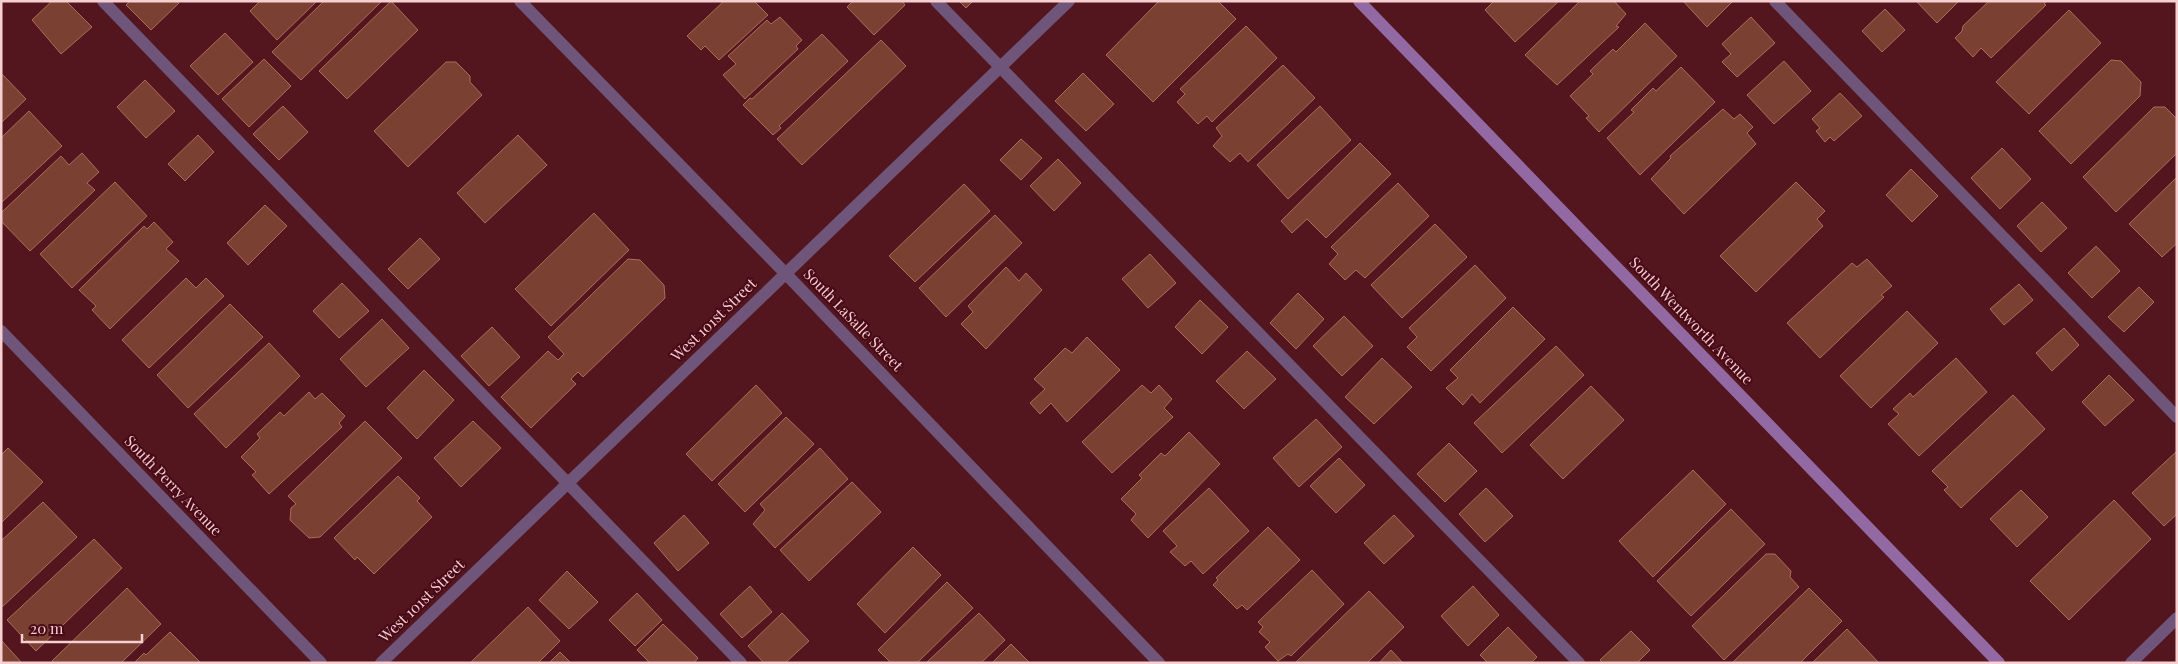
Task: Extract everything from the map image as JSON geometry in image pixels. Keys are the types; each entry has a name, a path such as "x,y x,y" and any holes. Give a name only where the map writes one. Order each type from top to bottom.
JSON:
{"street":[{"path":"103,1 741,663"},
{"name":"South LaSalle Street","path":"520,1 786,274 1159,663"},
{"path":"936,1 1579,663"},
{"name":"West 101st Street","path":"382,663 1069,1"},
{"name":"South Wentworth Avenue","path":"1359,1 1999,663"},
{"path":"1775,1 2177,417"},
{"name":"South Perry Avenue","path":"1,331 321,663"},
{"path":"2131,663 2177,618"}],"building":[{"path":"52,1 66,1 92,27 61,54 32,20"},
{"path":"130,1 177,1 179,3 151,30 126,5"},
{"path":"260,1 317,1 277,40 250,11"},
{"path":"324,1 382,1 301,80 272,52"},
{"path":"391,1 418,30 347,99 319,71"},
{"path":"724,1 754,1 768,15 719,60 705,46 701,50 687,36"},
{"path":"853,1 902,1 905,5 874,35 847,7"},
{"path":"959,1 973,1 966,8"},
{"path":"1159,1 1218,1 1236,19 1153,102 1106,55"},
{"path":"1494,1 1559,1 1515,42 1485,10"},
{"path":"1580,1 1614,1 1626,14 1616,26 1619,27 1557,85 1525,55"},
{"path":"1683,1 1733,1 1707,27"},
{"path":"1916,1 1959,1 1937,23"},
{"path":"1989,1 2047,1 2044,4 2046,5 1991,58 1981,48 1973,57 1955,38 1962,31 1963,26"},
{"path":"1885,9 1905,30 1882,52 1862,31"},
{"path":"2069,10 2101,43 2029,114 1996,82"},
{"path":"780,17 802,40 796,46 798,49 745,99 723,75 736,64 728,56 767,20 771,24"},
{"path":"1751,17 1775,43 1737,77 1722,62 1731,54 1722,44"},
{"path":"1645,23 1677,56 1599,132 1586,118 1589,116 1570,96 1593,74 1590,71 1613,49 1616,52"},
{"path":"1246,26 1277,58 1212,122 1207,116 1198,124 1177,102 1185,94 1180,89"},
{"path":"225,33 253,62 218,95 190,66"},
{"path":"822,34 848,61 779,126 781,128 773,135 743,105 750,98 752,99"},
{"path":"881,40 906,66 802,165 777,139"},
{"path":"264,59 291,86 249,127 222,99"},
{"path":"2111,60 2121,61 2141,82 2140,96 2071,164 2039,131"},
{"path":"1784,61 1811,91 1774,124 1747,95"},
{"path":"446,62 456,62 470,76 470,82 482,95 408,167 374,131"},
{"path":"1283,65 1315,98 1248,162 1240,153 1230,162 1213,146 1222,136 1216,128"},
{"path":"1681,67 1715,102 1640,175 1607,138 1634,112 1631,110 1653,88 1656,91"},
{"path":"1,73 26,99 1,123"},
{"path":"1083,73 1114,104 1086,131 1055,101"},
{"path":"145,80 175,111 146,138 117,107"},
{"path":"1840,93 1862,116 1834,141 1830,137 1825,142 1816,131 1820,128 1812,119"},
{"path":"283,106 308,132 279,160 253,134"},
{"path":"1320,106 1351,140 1288,199 1257,165"},
{"path":"2154,107 2165,107 2177,119 2177,153 2116,212 2083,177"},
{"path":"1723,109 1734,119 1740,114 1753,127 1747,133 1756,144 1684,214 1651,179 1671,158 1670,156"},
{"path":"29,111 62,146 1,203 1,138"},
{"path":"198,135 214,152 185,181 168,164"},
{"path":"518,135 547,165 485,223 457,193"},
{"path":"1021,139 1042,158 1021,180 1000,160"},
{"path":"1360,143 1391,174 1326,238 1307,219 1292,233 1281,221"},
{"path":"2002,148 2031,179 2000,209 1971,178"},
{"path":"82,153 99,172 87,183 95,190 30,251 1,221 1,213 61,156 69,165"},
{"path":"1058,159 1081,183 1054,211 1030,186"},
{"path":"1911,169 1938,196 1912,222 1886,195"},
{"path":"2177,177 2177,243 2162,257 2129,224"},
{"path":"115,182 147,216 72,288 40,254"},
{"path":"1796,182 1825,211 1817,219 1823,226 1756,292 1720,256"},
{"path":"1398,183 1429,216 1365,278 1356,270 1345,280 1329,264 1338,254 1331,247"},
{"path":"964,184 990,211 915,282 889,256"},
{"path":"2042,202 2067,228 2041,252 2017,226"},
{"path":"265,205 287,226 248,265 227,243"},
{"path":"594,213 629,250 551,326 515,289"},
{"path":"995,215 1022,243 946,317 919,288"},
{"path":"154,222 173,242 166,249 179,261 110,329 92,310 96,306 79,290 144,226 147,229"},
{"path":"1435,224 1467,257 1402,318 1371,285"},
{"path":"420,238 440,259 408,289 388,269"},
{"path":"2096,246 2120,271 2092,298 2068,273"},
{"path":"1150,254 1176,283 1148,308 1122,279"},
{"path":"628,259 640,260 664,285 665,298 583,377 578,372 571,379 576,384 531,428 501,397 548,351 558,360 564,354 548,337"},
{"path":"1867,259 1892,286 1881,295 1884,297 1820,358 1787,323 1852,263 1857,267"},
{"path":"1475,265 1506,298 1431,371 1407,347 1417,337 1409,328"},
{"path":"1006,267 1019,281 1026,273 1042,290 986,349 961,324 973,312 968,306"},
{"path":"186,278 196,288 206,278 224,296 149,368 122,340"},
{"path":"342,283 369,311 339,338 313,311"},
{"path":"2019,284 2033,300 2004,325 1990,309"},
{"path":"2139,287 2154,302 2124,332 2108,317"},
{"path":"1298,293 1324,319 1296,349 1270,323"},
{"path":"1200,300 1228,327 1202,354 1175,327"},
{"path":"230,304 263,337 188,408 157,375"},
{"path":"1513,307 1545,339 1480,403 1472,394 1463,405 1446,388 1458,378 1450,370"},
{"path":"1907,311 1938,343 1871,408 1840,376"},
{"path":"1344,316 1373,346 1342,376 1313,346"},
{"path":"382,319 409,348 366,387 340,359"},
{"path":"492,327 520,357 489,386 461,356"},
{"path":"2064,328 2079,345 2052,371 2036,353"},
{"path":"1087,337 1120,370 1067,422 1051,403 1040,414 1030,403 1045,389 1034,379 1065,348 1072,353"},
{"path":"269,343 300,376 226,448 194,414"},
{"path":"1556,346 1584,375 1502,453 1474,423"},
{"path":"1247,351 1276,379 1244,409 1216,381"},
{"path":"1382,358 1412,387 1374,424 1345,397"},
{"path":"1956,358 1987,392 1919,456 1888,424 1899,414 1893,409 1910,393 1913,397"},
{"path":"424,370 454,400 417,439 387,408"},
{"path":"2109,375 2134,400 2105,426 2082,402"},
{"path":"756,385 782,413 712,481 686,454"},
{"path":"1142,385 1151,393 1159,385 1172,399 1164,408 1173,417 1112,473 1082,442"},
{"path":"1591,386 1624,420 1563,479 1530,445"},
{"path":"309,392 315,399 322,393 345,416 339,423 342,427 269,494 252,475 256,472 241,457 260,438 257,434 280,412 284,416"},
{"path":"2013,395 2045,429 1961,508 1944,490 1948,487 1932,471"},
{"path":"786,417 814,444 745,512 718,484"},
{"path":"1316,419 1342,447 1299,487 1273,458"},
{"path":"365,421 402,458 320,537 309,538 290,520 291,508 296,504 288,496"},
{"path":"473,421 501,448 461,487 434,458"},
{"path":"1189,432 1220,464 1148,538 1131,520 1136,514 1121,499 1142,478 1139,475 1161,453 1165,456"},
{"path":"1449,443 1477,471 1445,502 1417,474"},
{"path":"8,448 43,482 1,523 1,455"},
{"path":"820,448 848,479 775,548 753,524 765,510 760,504"},
{"path":"2177,451 2177,514 2164,526 2132,493"},
{"path":"1339,458 1365,485 1336,513 1310,486"},
{"path":"1693,470 1726,504 1653,577 1619,541"},
{"path":"398,476 420,498 417,501 432,517 374,574 357,557 355,560 334,538"},
{"path":"852,482 881,512 809,581 780,550"},
{"path":"1209,488 1249,531 1203,574 1191,561 1185,566 1170,552 1177,546 1163,531"},
{"path":"1486,488 1513,516 1485,542 1459,514"},
{"path":"2021,490 2048,517 2017,547 1990,519"},
{"path":"2114,500 2151,539 2069,620 2030,581"},
{"path":"43,502 77,537 1,608 1,541"},
{"path":"1731,509 1765,544 1691,616 1657,581"},
{"path":"684,515 709,543 678,571 654,543"},
{"path":"1394,515 1414,536 1384,564 1364,543"},
{"path":"1268,527 1300,560 1247,610 1242,605 1237,609 1213,585 1218,580 1216,578"},
{"path":"94,539 122,568 36,651 7,620"},
{"path":"913,547 941,575 885,633 857,604"},
{"path":"1766,554 1775,554 1791,571 1790,577 1799,587 1724,660 1692,626"},
{"path":"1312,570 1344,604 1291,656 1288,654 1278,661 1265,647 1270,642 1259,632 1263,627 1258,622"},
{"path":"567,571 598,602 569,629 539,600"},
{"path":"947,582 973,608 917,663 891,663 878,650"},
{"path":"750,586 772,612 742,638 720,614"},
{"path":"1473,586 1499,615 1468,646 1441,616"},
{"path":"127,588 161,624 121,663 54,663 52,661"},
{"path":"1809,588 1842,621 1800,663 1732,663"},
{"path":"1369,591 1404,627 1367,663 1295,663"},
{"path":"637,593 662,620 635,646 609,620"},
{"path":"528,607 560,641 538,663 470,663"},
{"path":"782,613 809,641 785,663 764,663 748,646"},
{"path":"979,613 1005,640 981,663 926,663"},
{"path":"663,624 698,658 694,663 650,663 637,650"},
{"path":"1508,627 1537,657 1531,663 1488,663 1480,655"},
{"path":"1847,629 1879,663 1812,663"},
{"path":"1631,631 1650,650 1637,663 1603,663 1600,660"},
{"path":"170,632 201,663 134,663 144,653 146,655"},
{"path":"1,640 22,663 1,663"},
{"path":"1011,644 1030,663 992,663"},
{"path":"1391,650 1403,663 1379,663"},
{"path":"560,652 571,663 549,663"}]}
